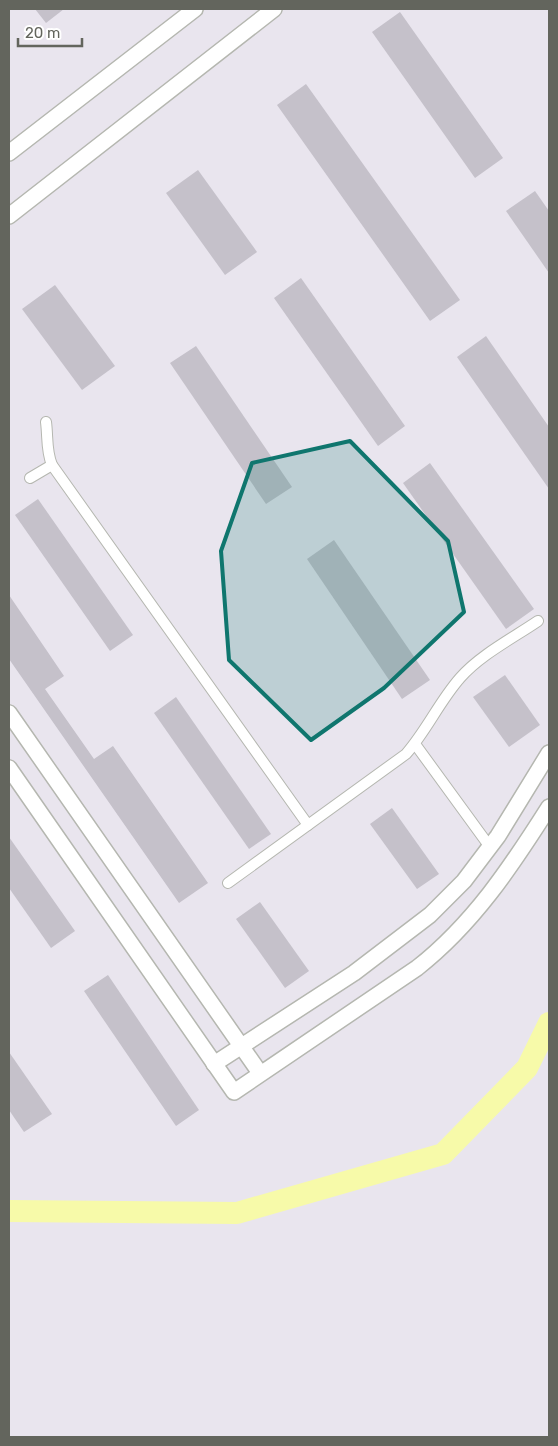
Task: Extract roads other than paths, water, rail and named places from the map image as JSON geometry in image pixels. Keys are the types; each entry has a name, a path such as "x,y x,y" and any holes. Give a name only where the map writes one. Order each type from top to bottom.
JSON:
{"street":[{"path":"9,153 195,9"},
{"path":"9,216 274,9"},
{"path":"9,713 260,1073"},
{"path":"214,1064 354,973 430,915 464,881 490,847 549,754"},
{"path":"9,768 234,1092 417,968 445,946 480,908 549,807"}],"lane":[{"path":"46,422 49,440 47,453 52,465 308,825"},
{"path":"30,478 52,465"},
{"path":"228,883 406,754 415,744 460,677 478,662 538,621"},
{"path":"415,744 490,847"}],"waterway":[{"path":"9,1211 237,1213 443,1154 527,1068 549,1023"}]}
